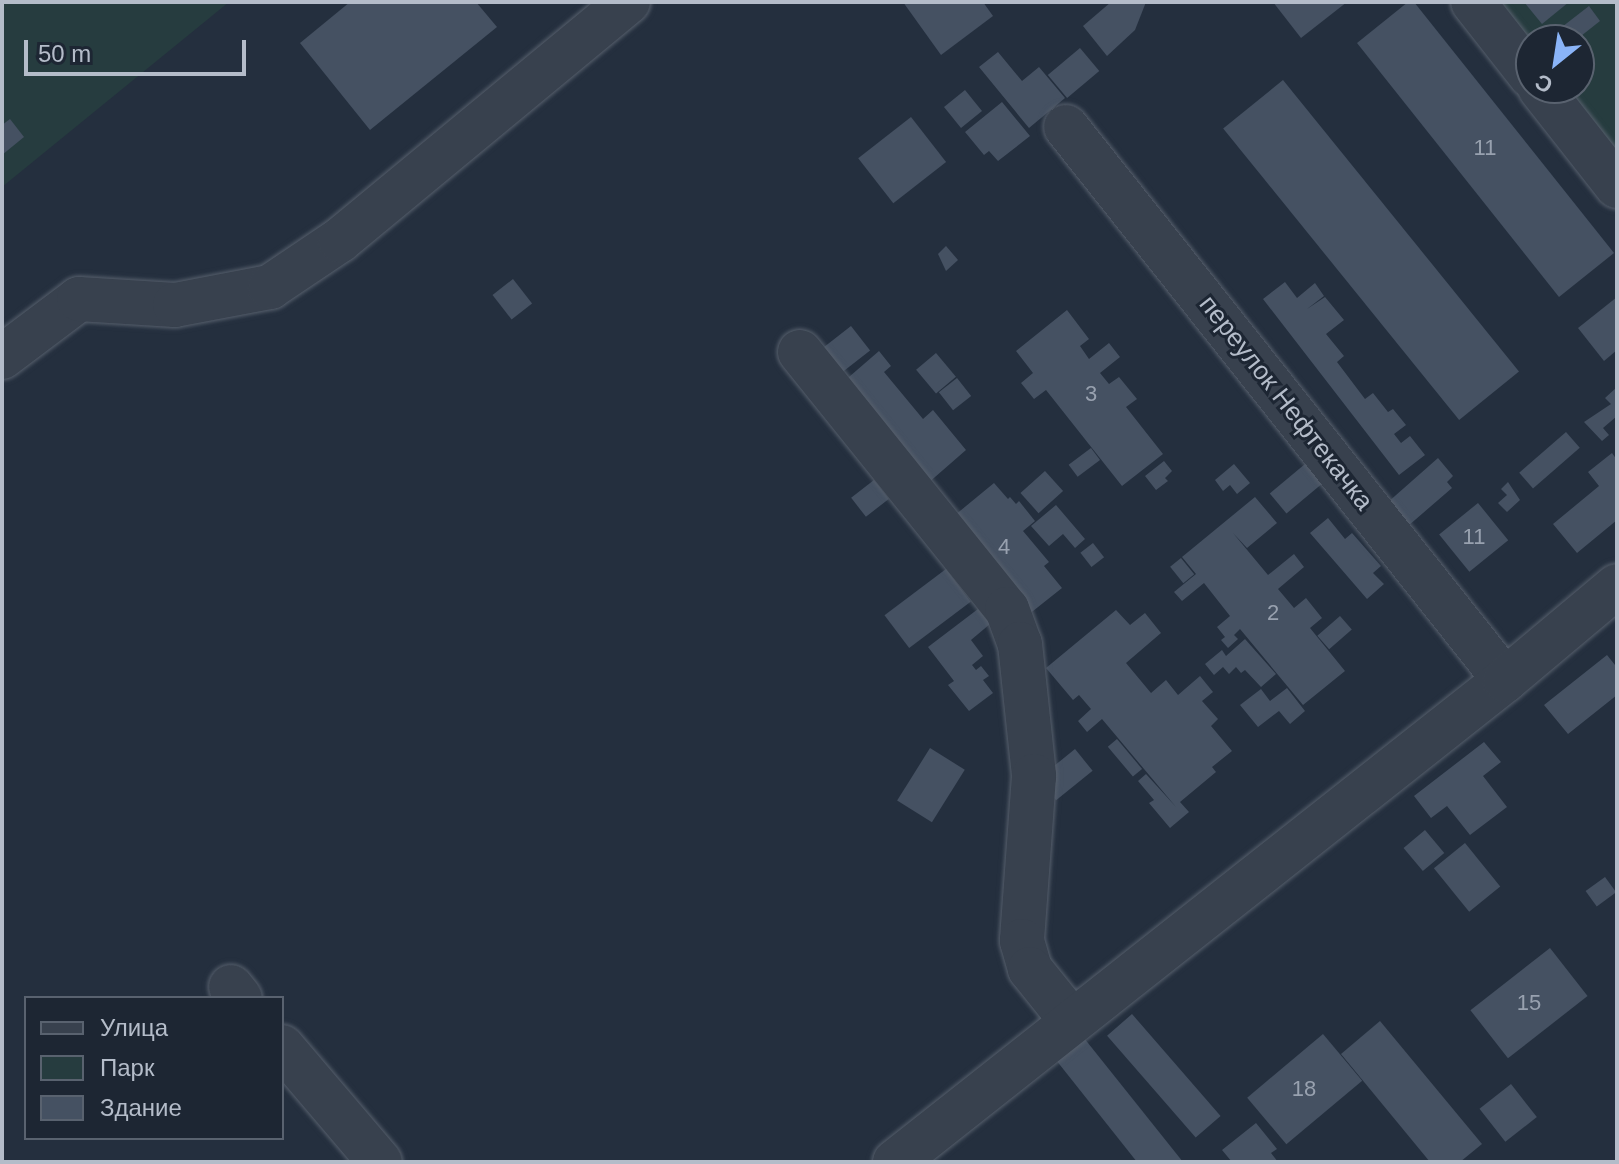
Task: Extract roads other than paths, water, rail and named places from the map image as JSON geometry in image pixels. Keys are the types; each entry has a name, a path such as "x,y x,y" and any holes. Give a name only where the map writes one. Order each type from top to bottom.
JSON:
{"street":[{"path":"2,357 79,299 175,305 270,287 340,240 628,2"},
{"path":"1473,2 1515,56"},
{"path":"1553,104 1617,186"},
{"name":"переулок Нефтекачка","path":"1066,127 1505,680"},
{"path":"800,352 1007,609 1020,644 1034,776 1022,941 1030,969 1057,1032"},
{"path":"895,1162 1505,680 1617,586"},
{"path":"284,1049 380,1162"}]}
